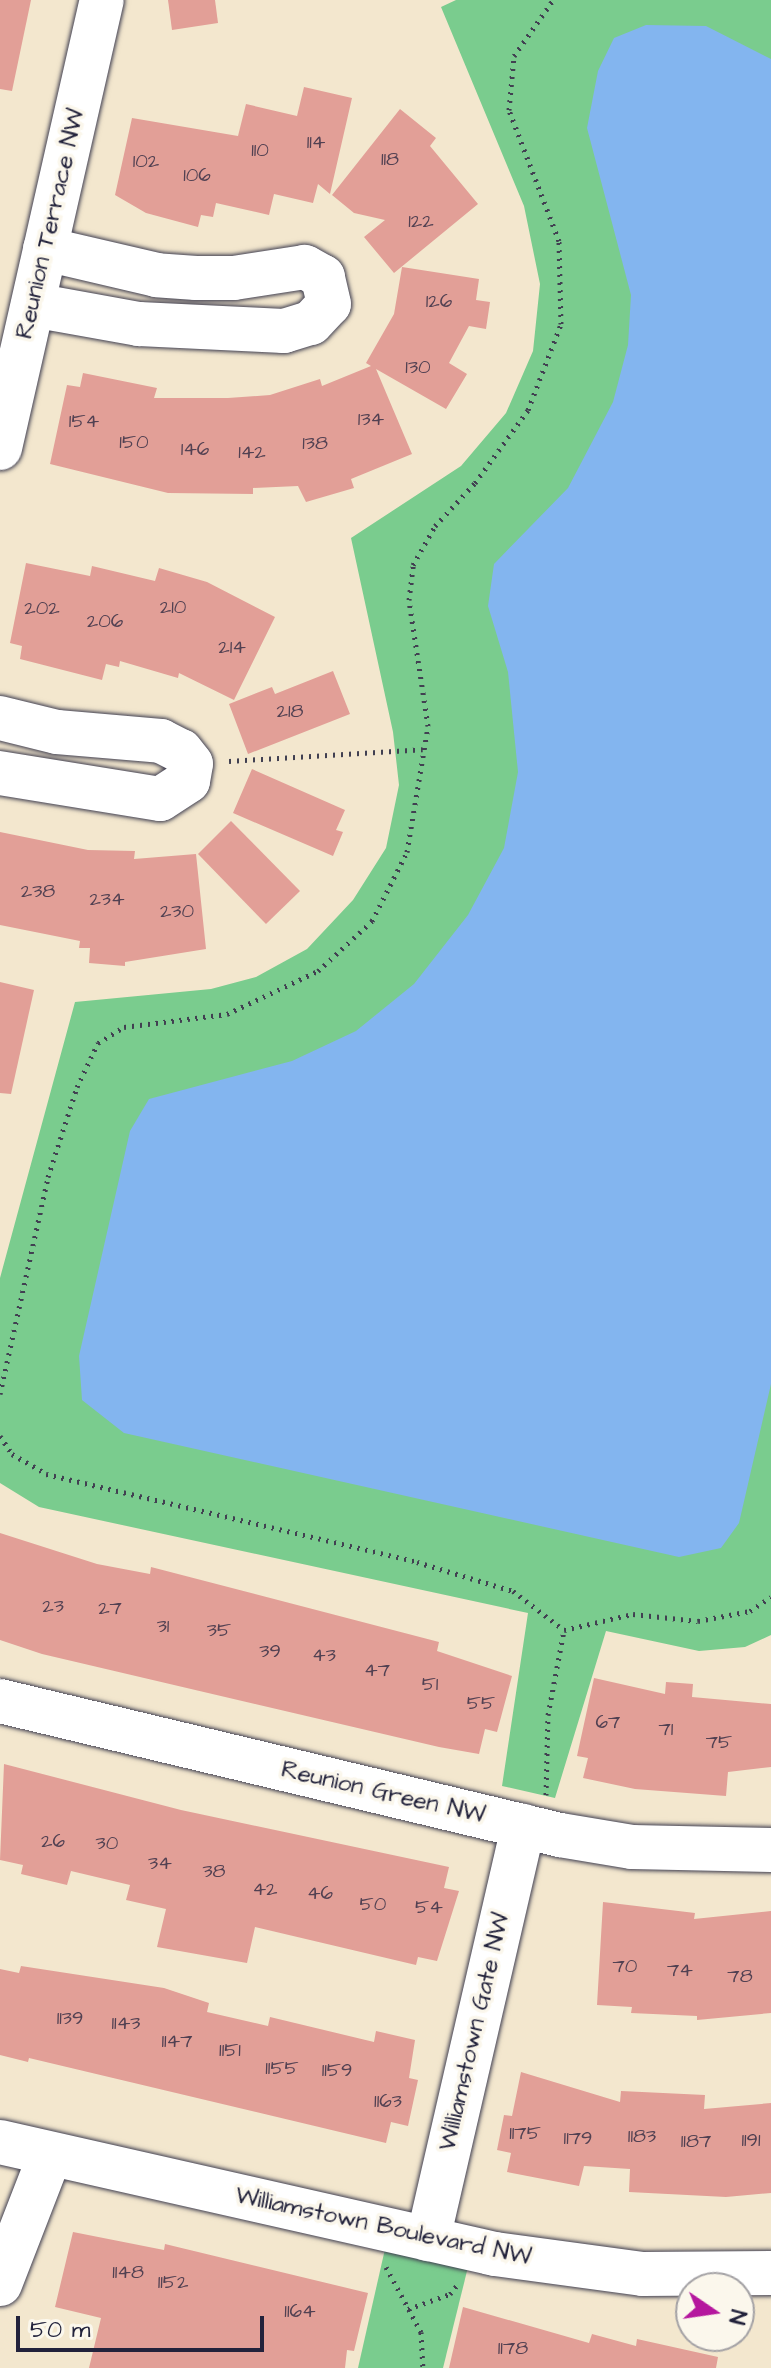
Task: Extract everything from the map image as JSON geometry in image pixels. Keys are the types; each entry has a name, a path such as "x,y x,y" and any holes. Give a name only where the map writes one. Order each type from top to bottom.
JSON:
{"street":[{"name":"Reunion Terrace NW","path":"0,448 102,0"},
{"path":"33,305 139,324 284,331 311,323 329,304 323,277 305,267 196,278 45,249"},
{"path":"0,718 57,732 161,741 181,751 191,764 188,781 160,799 0,773"},
{"name":"Reunion Green NW","path":"0,1701 534,1829 632,1847 771,1850"},
{"name":"Williamstown Gate NW","path":"428,2239 534,1829"},
{"name":"Williamstown Boulevard NW","path":"0,2142 495,2254 643,2274 771,2273"},
{"path":"0,2284 50,2155"}],"path":[{"path":"0,1394 48,1177 77,1087 98,1043 124,1027 227,1014 318,971 372,921 392,888 407,852 428,726 409,600 413,565 435,526 475,483 528,410 561,324 559,241 509,110 514,56 553,0"},
{"path":"191,764 423,749"},
{"path":"0,1436 12,1454 46,1474 444,1570 513,1591 564,1630"},
{"path":"564,1630 633,1614 698,1621 750,1611 771,1597"},
{"path":"534,1829 548,1715 564,1630"},
{"path":"385,2266 421,2332 423,2368"},
{"path":"408,2309 450,2294 459,2283"}],"green space":[{"path":"456,0 771,0 771,1635 745,1647 699,1651 606,1631 555,1798 502,1786 528,1613 39,1507 0,1483 0,1278 75,1002 211,989 256,977 307,949 353,900 386,848 399,785 393,732 351,538 461,466 506,413 533,351 540,284 524,206 441,7"},
{"path":"385,2249 468,2267 443,2368 358,2368"}],"water":[{"path":"646,25 706,26 771,59 771,1384 739,1523 721,1548 679,1557 124,1433 82,1400 79,1356 130,1131 149,1099 292,1061 356,1031 414,984 468,915 504,848 518,772 508,672 488,606 494,564 568,488 613,402 628,345 631,295 587,128 598,71 614,38"}],"building":[{"path":"0,0 31,0 12,91 0,89"},
{"path":"168,0 215,0 218,23 172,30"},
{"path":"304,87 352,98 330,194 318,184 313,203 274,194 269,215 216,203 213,217 201,215 198,227 146,213 115,195 132,118 238,136 246,104 297,116"},
{"path":"400,109 436,138 430,146 478,204 394,273 364,237 385,220 354,213 332,195"},
{"path":"402,267 479,279 476,300 490,302 486,329 469,326 449,363 467,374 446,409 376,369 412,454 351,479 354,488 306,502 298,486 253,488 253,494 168,493 50,464 67,385 80,387 83,373 157,388 154,398 228,398 270,395 320,379 322,386 371,366 366,363 394,314"},
{"path":"26,563 90,576 92,566 155,581 159,568 207,582 275,617 234,700 179,673 178,678 120,661 119,667 106,664 102,680 20,659 22,646 10,643"},
{"path":"333,671 350,714 248,754 229,704 272,687 275,694"},
{"path":"252,769 345,810 336,830 343,832 333,856 233,813"},
{"path":"231,821 300,891 266,924 198,854"},
{"path":"0,832 88,850 135,851 134,859 196,854 206,949 125,962 125,966 89,963 90,948 79,948 80,941 0,925"},
{"path":"0,982 34,990 11,1094 0,1093"},
{"path":"0,1533 97,1564 150,1574 151,1567 439,1642 437,1651 512,1676 497,1732 485,1729 479,1754 439,1747 42,1654 0,1640"},
{"path":"594,1678 665,1694 666,1682 693,1684 692,1697 771,1704 771,1767 728,1772 726,1796 635,1789 583,1778 588,1758 577,1756"},
{"path":"4,1764 181,1810 449,1867 444,1888 459,1891 437,1961 418,1957 416,1965 255,1927 247,1963 157,1947 166,1909 126,1900 130,1885 71,1871 67,1885 21,1874 23,1865 0,1860"},
{"path":"603,1902 695,1913 694,1919 771,1911 771,2013 697,2020 697,2016 631,2013 632,2007 597,2005"},
{"path":"21,1966 164,1988 209,2003 207,2012 268,2026 270,2017 374,2042 376,2031 415,2040 409,2078 418,2080 408,2126 391,2122 386,2143 29,2058 28,2062 0,2055 0,1969 19,1973"},
{"path":"521,2072 620,2102 621,2091 705,2095 704,2109 771,2103 771,2193 726,2197 629,2192 630,2169 584,2166 579,2186 507,2172 511,2153 497,2150 504,2115 512,2116"},
{"path":"73,2232 164,2250 165,2244 368,2293 354,2351 347,2350 345,2368 89,2368 101,2318 55,2307"},
{"path":"463,2307 589,2343 592,2334 636,2346 637,2339 675,2347 675,2352 718,2357 716,2368 449,2368"}]}
